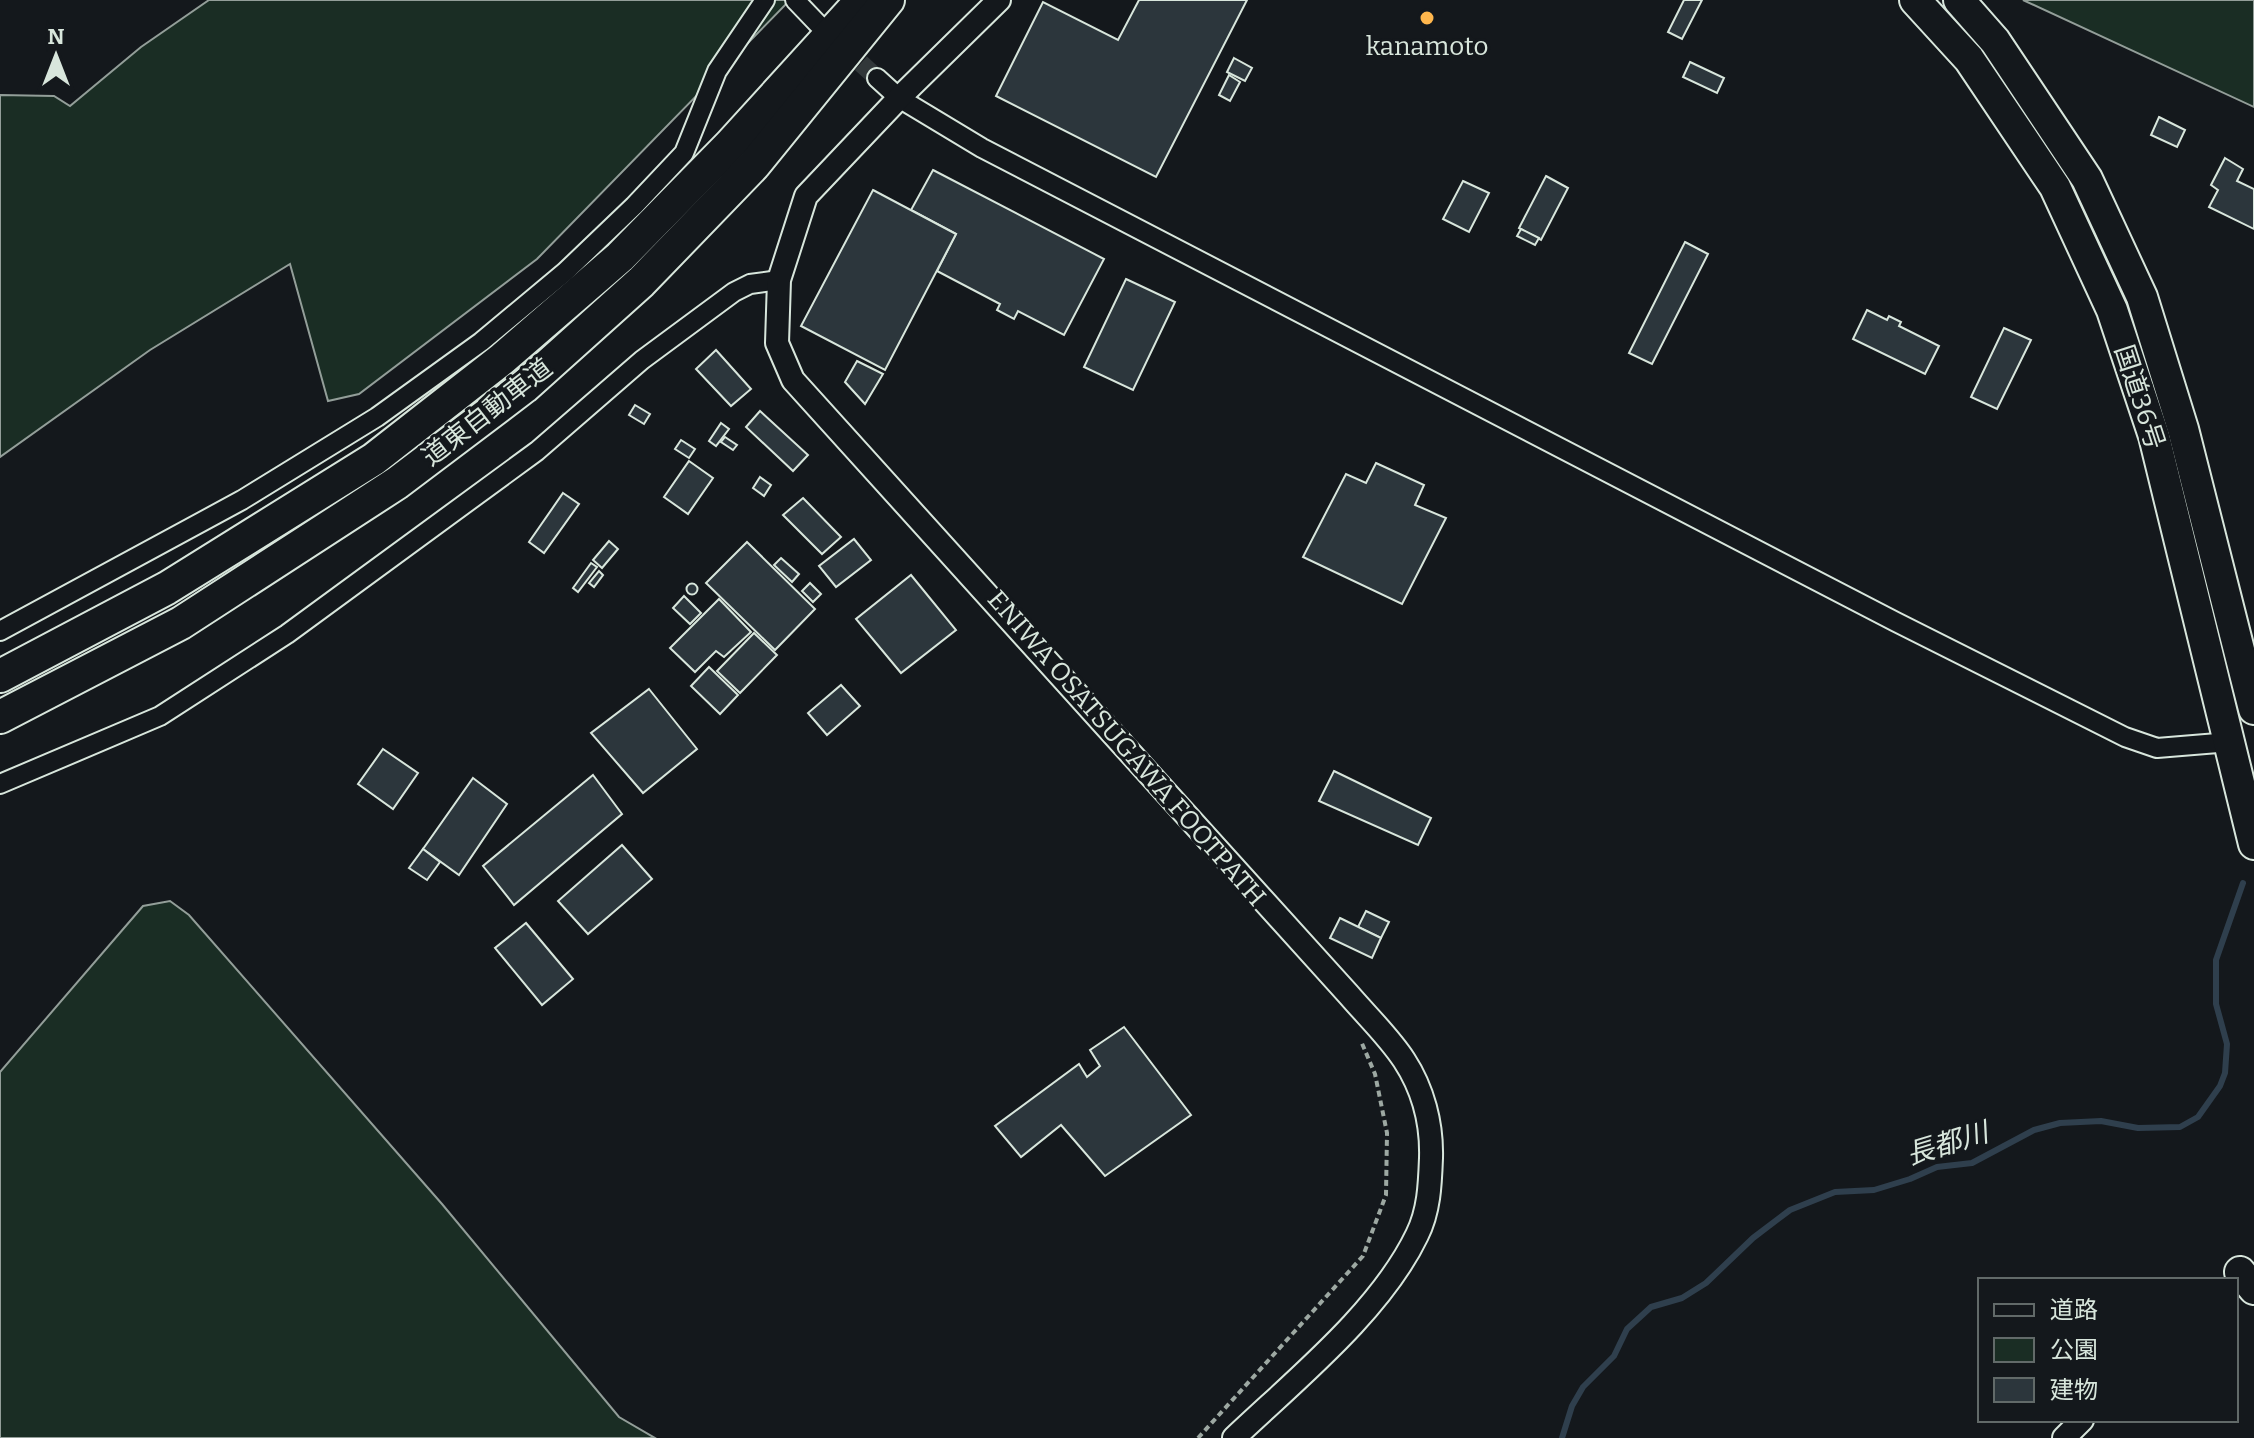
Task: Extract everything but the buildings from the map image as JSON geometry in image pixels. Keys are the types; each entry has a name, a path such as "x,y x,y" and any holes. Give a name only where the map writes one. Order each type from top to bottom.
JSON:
{"highway":[{"name":"道東自動車道","path":"0,676 167,588 374,459 502,359 620,257 730,145 862,0"},
{"name":"道東自動車道","path":"0,717 181,623 397,483 524,387 641,282 754,165 888,0"},
{"name":"国道36号","path":"1915,0 1969,59 2055,187 2112,310 2154,436 2254,844"},
{"name":"国道36号","path":"1959,0 1995,41 2087,179 2142,297 2183,429 2254,709"}],"street":[{"path":"0,631 242,500 377,417 481,342 565,272 684,153 717,71 765,0"},
{"path":"795,0 818,24"},
{"path":"999,0 899,98 806,196 779,280 777,343 793,380 1349,995 1404,1060 1422,1097 1432,1137 1430,1197 1417,1235 1388,1281 1348,1330 1234,1438"},
{"path":"877,78 899,98 996,156 1868,608 2125,737 2157,748 2230,742"},
{"path":"0,784 160,716 287,634 537,451 642,360 734,292 750,284 779,280"},
{"path":"2064,1438 2080,1422"}],"path":[{"path":"1198,1438 1363,1256 1386,1195 1387,1133 1375,1074 1358,1033"}],"green space":[{"path":"209,0 790,0 537,259 359,394 328,401 290,264 150,350 0,457 0,95 54,96 70,106 141,47"},
{"path":"2023,0 2254,0 2254,107"},
{"path":"170,901 189,915 442,1204 619,1417 655,1438 0,1438 0,1072 143,906"}],"waterway":[{"name":"長都川","path":"1562,1438 1572,1406 1583,1387 1614,1356 1627,1329 1651,1307 1682,1298 1706,1283 1753,1238 1790,1210 1835,1192 1874,1190 1937,1167 1972,1163 2034,1130 2060,1123 2101,1121 2138,1128 2180,1127 2198,1117 2220,1086 2225,1073 2227,1044 2216,1004 2216,960 2243,883"}],"tunnel":[{"path":"841,45 877,78"}],"place":[{"name":"kanamoto","path":"1427,18"}]}
